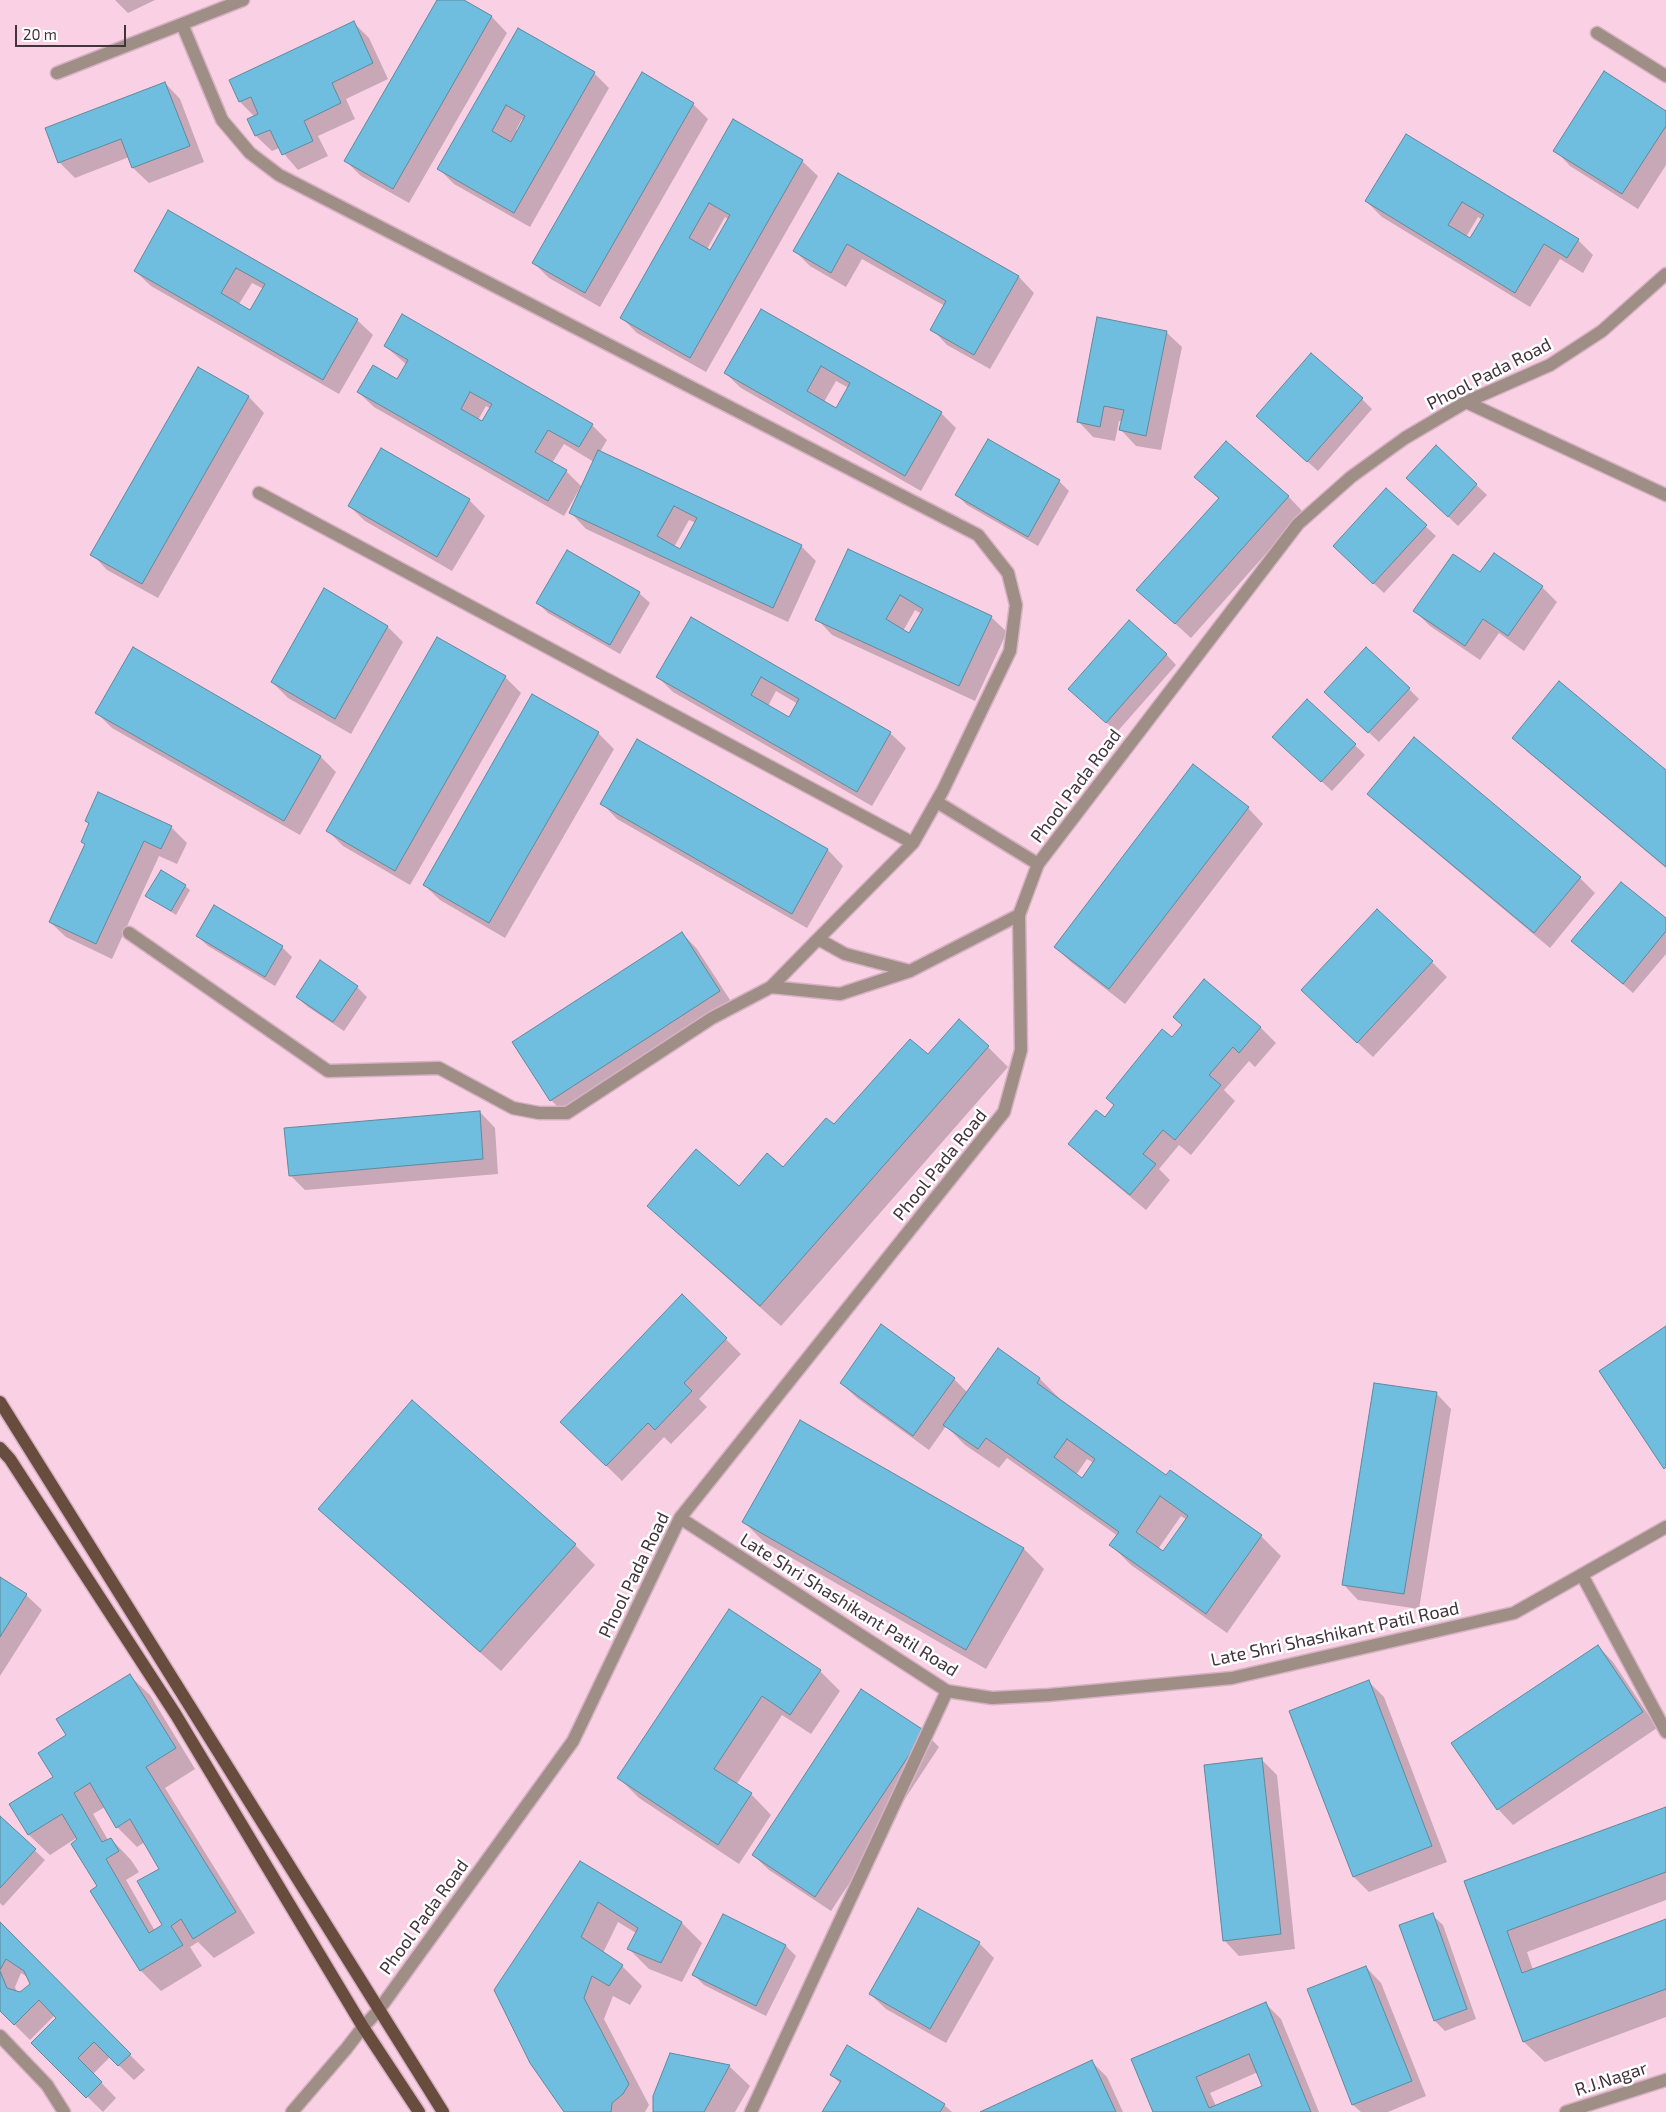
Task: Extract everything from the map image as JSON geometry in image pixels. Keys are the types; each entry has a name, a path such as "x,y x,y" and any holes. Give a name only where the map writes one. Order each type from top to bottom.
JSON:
{"main road":[{"path":"0,1402 378,2011 443,2112"},
{"path":"0,1448 10,1459 176,1715 363,2027 419,2112"}],"street":[{"path":"57,73 243,0"},
{"path":"128,932 328,1071 438,1068 513,1108 539,1113 567,1114 712,1018 771,987 913,843 936,802 1010,651 1016,605 1008,573 978,535 279,175 250,153 222,120 182,24"},
{"path":"1597,33 1666,76"},
{"name":"Phool Pada Road","path":"292,2112 378,2011 573,1740 680,1518 1004,1112 1021,1050 1019,915 1038,864 1298,524 1359,472 1406,438 1466,402 1550,365 1602,331 1666,274"},
{"path":"1466,402 1666,495"},
{"path":"259,493 913,843"},
{"path":"936,802 1038,864"},
{"path":"771,987 840,994 910,971 1019,915"},
{"path":"818,939 845,954 910,971"},
{"name":"Late Shri Shashikant Patil Road","path":"680,1518 947,1691 992,1698 1049,1695 1232,1678 1514,1613 1666,1527"},
{"path":"1582,1574 1666,1732"},
{"path":"750,2112 947,1691"},
{"path":"0,2036 47,2086 64,2112"},
{"name":"R.J.Nagar","path":"1566,2112 1666,2080"}],"building":[{"path":"437,0 464,0 492,16 393,189 344,161"},
{"path":"354,21 373,63 332,83 341,103 304,121 313,141 282,155 270,130 255,136 247,119 258,114 251,97 239,102 229,80"},
{"path":"518,28 595,72 514,213 437,169","holes":["506,105 525,116 511,142 492,131"]},
{"path":"1604,71 1666,111 1666,126 1622,194 1553,151"},
{"path":"642,72 694,103 585,293 532,263"},
{"path":"165,82 190,146 132,168 121,139 58,163 45,128"},
{"path":"733,119 803,160 690,358 620,318","holes":["709,203 730,215 710,250 689,238"]},
{"path":"1406,134 1579,239 1567,258 1544,244 1515,293 1365,201","holes":["1462,202 1484,215 1470,238 1448,225"]},
{"path":"838,173 1019,276 974,355 930,330 946,301 847,244 831,273 793,251"},
{"path":"168,210 358,319 323,380 134,271","holes":["236,268 265,284 250,310 221,293"]},
{"path":"761,309 942,412 905,476 724,373","holes":["821,366 850,383 836,408 807,391"]},
{"path":"402,314 593,424 579,447 548,430 535,452 567,470 548,501 357,392 373,365 397,379 408,360 384,346","holes":["470,392 492,404 482,421 461,409"]},
{"path":"1097,317 1167,331 1146,436 1119,430 1124,410 1104,406 1100,427 1077,422"},
{"path":"1311,353 1363,398 1307,462 1256,416"},
{"path":"198,367 249,396 142,584 90,555"},
{"path":"988,439 1060,480 1028,537 955,495"},
{"path":"1226,441 1289,496 1175,624 1136,590 1219,498 1194,477"},
{"path":"1436,445 1477,484 1448,517 1406,478"},
{"path":"381,448 470,499 437,557 348,506"},
{"path":"598,450 802,545 773,608 569,513","holes":["674,506 697,518 680,549 657,536"]},
{"path":"1386,488 1427,525 1373,584 1333,546"},
{"path":"848,549 992,616 959,686 815,620","holes":["900,595 923,609 909,633 886,619"]},
{"path":"567,550 640,592 610,645 536,603"},
{"path":"1494,553 1543,586 1508,636 1483,619 1465,646 1413,611 1453,554 1480,572"},
{"path":"324,588 388,626 335,719 271,682"},
{"path":"691,617 891,732 857,792 656,677","holes":["761,677 799,699 789,717 751,695"]},
{"path":"1129,620 1167,654 1106,723 1068,689"},
{"path":"437,637 506,676 395,871 326,831"},
{"path":"133,647 321,756 284,821 95,713"},
{"path":"1366,647 1410,688 1368,733 1324,692"},
{"path":"1559,681 1666,770 1666,867 1512,738"},
{"path":"532,694 599,732 489,923 423,885"},
{"path":"1307,699 1356,744 1321,782 1272,737"},
{"path":"1414,737 1581,877 1534,933 1367,794"},
{"path":"637,739 828,849 792,914 600,804"},
{"path":"1193,764 1249,807 1109,989 1054,947"},
{"path":"98,792 172,826 161,849 144,841 96,944 49,922 85,844 81,842 89,823 85,821"},
{"path":"161,870 186,885 171,911 145,896"},
{"path":"1621,882 1666,918 1666,931 1623,984 1571,941"},
{"path":"214,905 283,946 265,977 196,936"},
{"path":"1377,909 1433,961 1357,1043 1301,990"},
{"path":"682,932 720,991 550,1101 512,1042"},
{"path":"320,960 358,986 333,1022 296,997"},
{"path":"1204,979 1261,1027 1239,1053 1233,1047 1209,1075 1221,1085 1175,1140 1163,1130 1143,1154 1156,1164 1130,1195 1068,1144 1096,1110 1105,1117 1114,1105 1106,1098 1162,1029 1172,1037 1182,1025 1173,1017"},
{"path":"959,1019 989,1046 760,1306 647,1206 696,1149 739,1186 767,1153 783,1167 826,1118 834,1124 910,1039 928,1054"},
{"path":"480,1111 483,1159 289,1176 284,1128"},
{"path":"682,1294 727,1338 684,1383 692,1391 655,1430 648,1423 606,1466 560,1422"},
{"path":"881,1324 955,1378 913,1436 840,1383"},
{"path":"1666,1326 1666,1467 1664,1469 1599,1371"},
{"path":"998,1348 1040,1378 1037,1383 1166,1475 1170,1470 1262,1535 1206,1614 1109,1545 1119,1532 986,1438 978,1449 943,1425","holes":["1067,1439 1095,1459 1082,1478 1054,1457","1160,1496 1188,1516 1163,1551 1136,1532"]},
{"path":"1374,1383 1437,1392 1404,1594 1342,1585"},
{"path":"412,1400 576,1544 480,1652 318,1509"},
{"path":"800,1420 1024,1548 966,1650 742,1522"},
{"path":"0,1577 27,1594 0,1637"},
{"path":"729,1609 821,1670 790,1715 762,1696 714,1769 752,1793 718,1845 617,1778"},
{"path":"1598,1645 1643,1712 1497,1810 1451,1743"},
{"path":"130,1674 176,1748 146,1767 236,1912 193,1939 181,1919 171,1926 183,1945 140,1971 90,1891 97,1886 71,1844 77,1839 62,1814 28,1835 9,1804 53,1777 38,1753 66,1735 56,1719","holes":["90,1783 116,1828 130,1819 159,1869 137,1881 162,1925 149,1933 106,1859 119,1851 111,1838 102,1842 74,1793"]},
{"path":"1369,1680 1432,1846 1353,1877 1289,1711"},
{"path":"861,1689 925,1731 815,1897 752,1855"},
{"path":"1262,1758 1281,1934 1223,1941 1204,1765"},
{"path":"1666,1807 1666,1872 1507,1931 1522,1973 1666,1919 1666,1989 1523,2042 1464,1881"},
{"path":"0,1816 36,1849 0,1888"},
{"path":"580,1861 682,1922 661,1963 627,1949 638,1928 598,1902 581,1937 623,1965 609,1986 592,1976 584,1998 629,2084 623,2094 612,2103 611,2112 564,2112 530,2063 494,1990"},
{"path":"918,1908 980,1942 930,2029 869,1994"},
{"path":"1433,1913 1467,2009 1434,2021 1399,1925"},
{"path":"723,1914 786,1945 756,2006 692,1975"},
{"path":"0,1922 131,2054 118,2066 94,2042 78,2058 102,2082 86,2098 31,2043 56,2018 39,2000 14,2025 0,2011 0,1971 7,1988 20,1992 30,1984 24,1971 6,1959 0,1970"},
{"path":"1366,1966 1412,2081 1352,2105 1307,1989"},
{"path":"1266,2002 1311,2112 1153,2112 1131,2059","holes":["1249,2054 1262,2086 1209,2108 1196,2077"]},
{"path":"847,2045 945,2104 940,2112 822,2112 841,2081 830,2075"},
{"path":"670,2053 730,2065 704,2112 653,2112 653,2096"},
{"path":"1092,2060 1116,2112 980,2112"}]}
